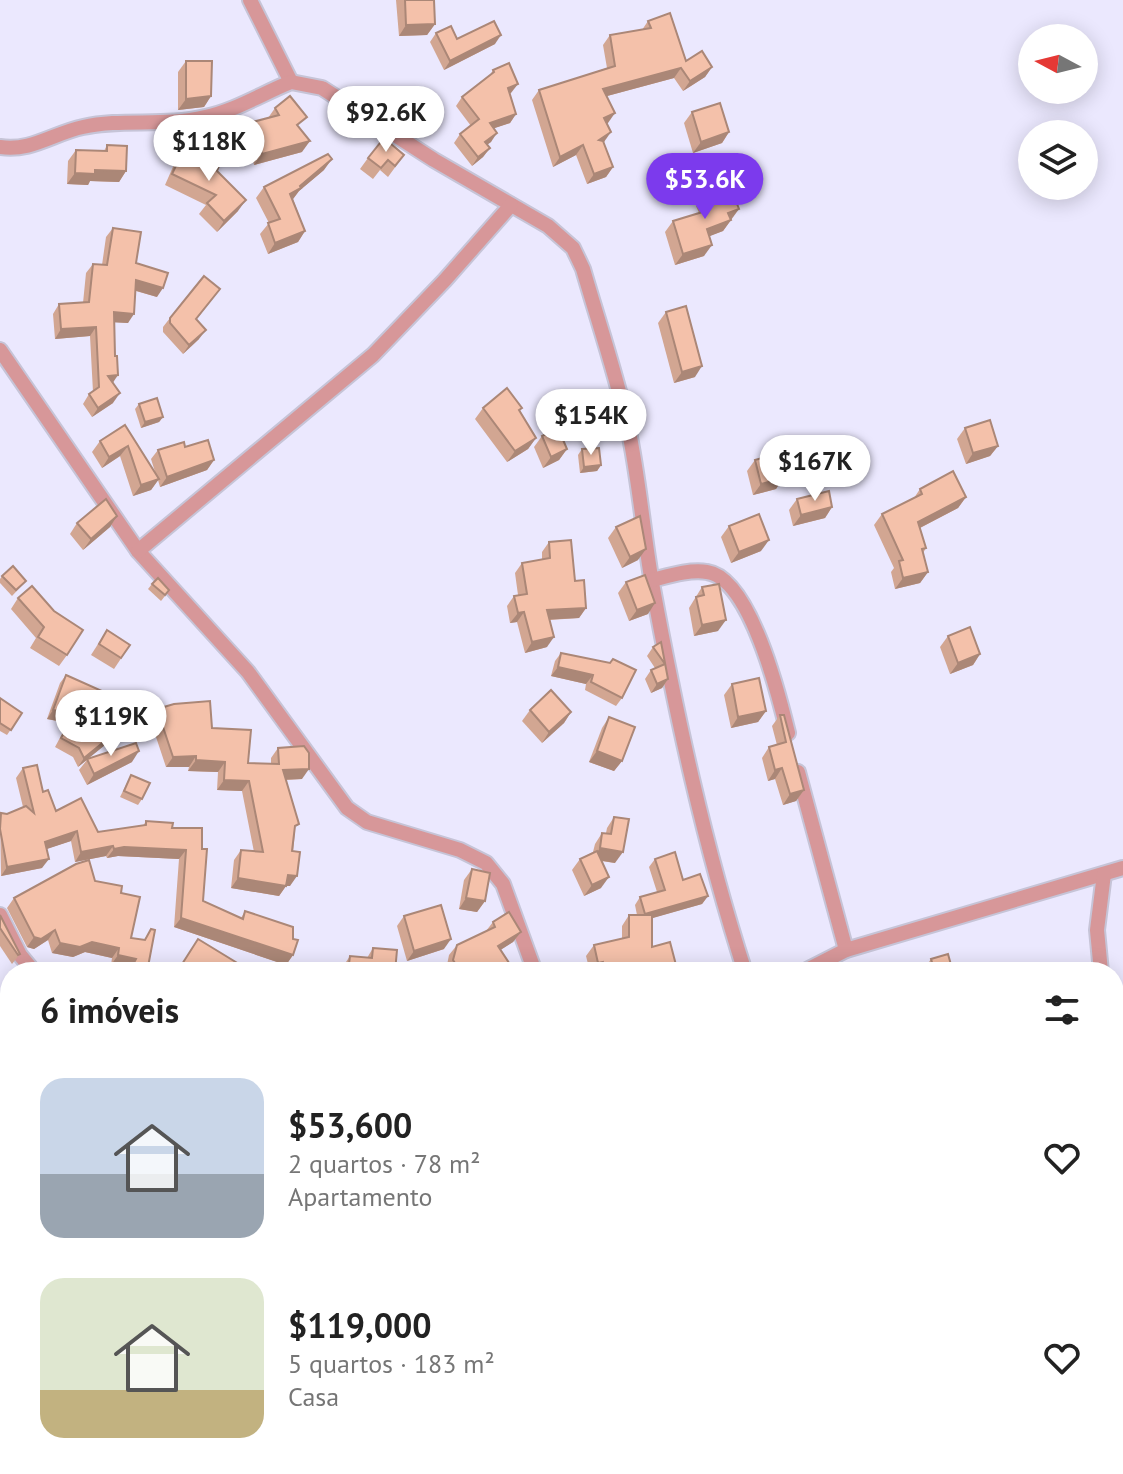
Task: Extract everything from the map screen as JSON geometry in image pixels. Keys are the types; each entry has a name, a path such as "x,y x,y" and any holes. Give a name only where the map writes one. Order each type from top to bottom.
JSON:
{"street":[{"path":"250,0 291,82"},
{"path":"0,147 33,145 81,127 123,122 167,123 207,117 291,82 308,84 322,88 434,160 548,226 573,248 583,269 627,423 652,580 696,797 742,962"},
{"path":"138,551 373,355 511,205"},
{"path":"0,350 138,551 248,672 347,808 367,822 460,850 486,863 503,884 531,962"},
{"path":"652,580 708,572 722,578 749,616 772,672 846,950"},
{"path":"823,962 846,950 1123,868"},
{"path":"1100,962 1097,930 1104,874"},
{"path":"0,915 26,962"}],"building":[{"path":"405,0 434,0 435,24 406,25"},
{"path":"670,13 686,61 702,51 712,67 690,81 681,68 603,89 615,113 604,118 611,132 599,140 603,141 613,167 594,174 583,145 560,157 539,90 615,66 610,35 651,28 648,21"},
{"path":"494,21 501,35 450,61 436,33 451,26 457,39"},
{"path":"186,61 212,61 211,96 186,99"},
{"path":"509,63 518,84 508,88 516,114 490,123 497,133 485,142 490,148 478,157 460,134 479,119 462,97 493,70"},
{"path":"290,96 307,117 297,125 310,141 262,154 259,141 250,143 245,124 279,115 275,108"},
{"path":"720,103 729,132 701,142 692,112"},
{"path":"384,138 404,155 395,166 388,160 381,168 368,158"},
{"path":"107,145 127,146 126,171 75,173 76,150 107,151"},
{"path":"184,149 219,166 217,171 246,200 224,221 207,203 216,195 172,174"},
{"path":"328,154 332,159 301,188 290,194 305,231 275,243 268,223 280,219 264,187"},
{"path":"698,158 702,172 676,179 673,164"},
{"path":"730,186 739,209 728,213 731,220 707,229 712,245 683,254 673,221 709,210 704,195"},
{"path":"113,228 141,232 136,263 168,273 163,288 136,280 134,314 114,312 118,375 108,376 120,393 98,408 89,394 99,387 96,327 61,329 59,304 89,302 93,264 107,265"},
{"path":"204,276 220,289 196,319 206,330 189,345 170,323 170,318"},
{"path":"686,306 702,366 682,372 666,312"},
{"path":"507,388 522,408 519,410 536,438 515,451 483,408"},
{"path":"157,398 163,417 145,422 139,404"},
{"path":"990,420 998,446 973,453 965,428"},
{"path":"125,425 159,479 141,485 128,446 109,457 100,441"},
{"path":"558,428 567,449 551,457 542,436"},
{"path":"208,440 214,460 167,477 158,450 184,442 185,447"},
{"path":"599,448 601,465 584,467 582,449"},
{"path":"777,454 783,478 761,484 755,460"},
{"path":"953,471 966,497 918,522 926,548 922,549 928,572 903,578 899,561 903,560 882,514 922,494 920,489"},
{"path":"829,491 832,507 801,515 797,499"},
{"path":"106,499 117,516 91,539 77,523"},
{"path":"759,514 769,540 739,552 729,526"},
{"path":"640,516 646,549 630,557 616,527"},
{"path":"571,540 575,581 584,580 586,608 547,610 554,637 532,642 524,612 518,613 514,596 527,594 522,563 550,558 549,542"},
{"path":"13,566 26,581 16,590 2,576"},
{"path":"645,575 655,603 637,610 626,582"},
{"path":"158,578 169,590 165,595 152,584"},
{"path":"719,584 726,620 702,625 696,597 704,595 702,587"},
{"path":"32,586 54,611 83,630 67,655 38,637 44,627 18,598"},
{"path":"970,627 980,654 958,663 948,636"},
{"path":"107,630 130,645 121,658 99,644"},
{"path":"661,642 668,679 657,684 651,670 665,664 653,647"},
{"path":"561,653 610,663 613,659 636,670 622,698 591,682 593,675 558,667"},
{"path":"66,675 102,691 127,723 84,758 79,748 61,738 74,714 53,710"},
{"path":"759,678 766,711 738,717 732,684"},
{"path":"551,690 571,712 549,732 530,710"},
{"path":"0,698 22,713 11,730 0,723"},
{"path":"210,701 212,728 251,730 248,763 279,764 278,748 304,746 309,753 309,769 283,770 299,824 295,826 292,851 300,852 297,876 288,875 286,886 238,878 241,850 263,852 249,781 224,780 225,762 196,760 196,756 173,757 157,709 174,704"},
{"path":"780,715 784,715 804,790 790,794 782,768 775,770 769,747 786,742"},
{"path":"609,717 635,727 622,761 597,751"},
{"path":"136,743 139,751 94,774 87,759"},
{"path":"37,765 43,792 48,790 56,811 81,798 98,832 146,825 146,821 173,823 172,828 202,828 202,849 207,849 203,901 243,919 245,911 293,927 293,939 298,940 293,955 181,918 186,850 114,849 113,846 81,852 77,831 45,842 49,859 7,867 0,829 1,813 7,814 26,806 34,813 23,768"},
{"path":"131,775 150,783 142,799 124,791"},
{"path":"614,817 629,819 623,852 600,848 602,833 611,834"},
{"path":"597,851 609,877 592,885 580,859"},
{"path":"675,852 683,880 700,874 708,896 645,914 640,897 665,890 655,859"},
{"path":"89,860 95,881 122,886 121,893 140,897 131,938 145,940 151,929 155,930 149,962 134,962 136,959 118,955 119,948 92,942 80,947 60,943 55,930 41,939 34,937 14,898"},
{"path":"472,869 490,873 485,901 466,898"},
{"path":"441,905 451,939 414,951 404,916"},
{"path":"509,912 521,932 498,946 508,962 454,962 457,945 495,927 493,922"},
{"path":"0,915 20,954 18,955 0,928"},
{"path":"629,915 652,915 652,947 670,942 675,962 598,962 594,945 629,937"},
{"path":"198,939 236,962 183,962"},
{"path":"373,948 397,950 396,962 349,962 350,956 372,958"},
{"path":"948,954 950,962 932,962 931,959"}]}
